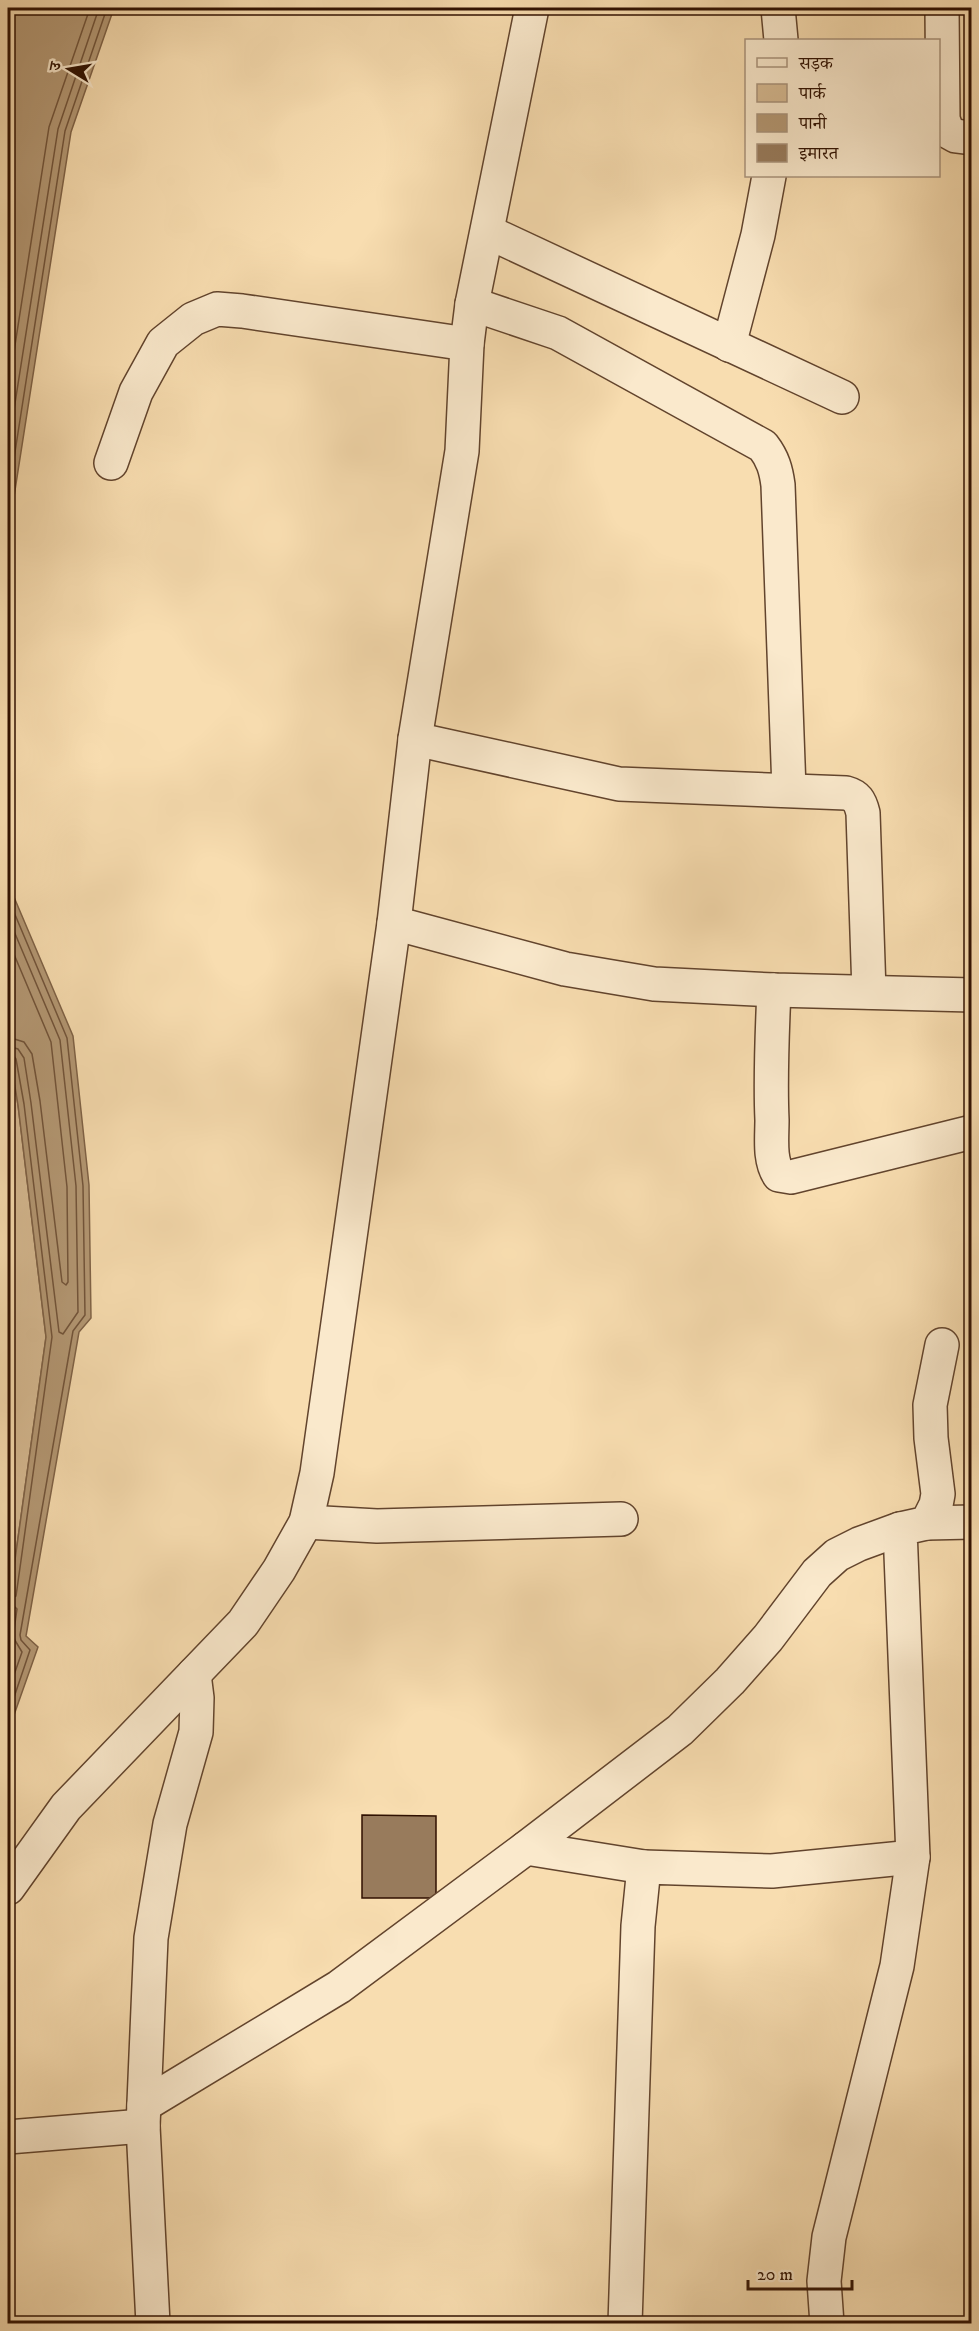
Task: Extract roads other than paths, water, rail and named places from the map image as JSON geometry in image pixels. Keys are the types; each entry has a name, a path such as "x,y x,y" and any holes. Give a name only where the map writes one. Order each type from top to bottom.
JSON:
{"street":[{"path":"8,1888 66,1807 243,1623 279,1570 306,1522 317,1473 394,923 415,740 462,451 467,344 472,304 532,8"},
{"path":"778,8 781,39"},
{"path":"942,8 943,119 947,131 956,136 972,138"},
{"path":"729,345 758,235 769,177"},
{"path":"488,232 842,397"},
{"path":"472,304 558,333 763,446 770,455 775,467 778,486 789,790"},
{"path":"111,463 136,392 163,343 193,319 217,309 243,310 467,344"},
{"path":"415,740 619,784 789,790 854,795 861,802 863,813 869,992"},
{"path":"394,923 565,969 654,984 774,990 972,995"},
{"path":"774,990 771,1093 774,1168 779,1175 791,1177 972,1132"},
{"path":"827,2324 825,2281 830,2237 897,1966 913,1857 913,1526 936,1505 938,1494 930,1438 930,1405 942,1345"},
{"path":"306,1522 377,1526 621,1519"},
{"path":"8,2137 144,2116 339,1987 680,1730 738,1672 768,1638 817,1573 830,1561 859,1544 913,1526 972,1522"},
{"path":"153,2324 144,2116 151,1938 170,1824 196,1732 197,1698 194,1674"},
{"path":"526,1848 644,1867 772,1871 913,1857"},
{"path":"625,2324 638,1926 644,1867"}],"water":[{"path":"8,8 114,8 71,132 8,535"},
{"path":"8,883 73,1036 89,1185 91,1318 79,1332 26,1636 38,1647 8,1732 8,1610 46,1337 18,1105 8,1044"}]}
